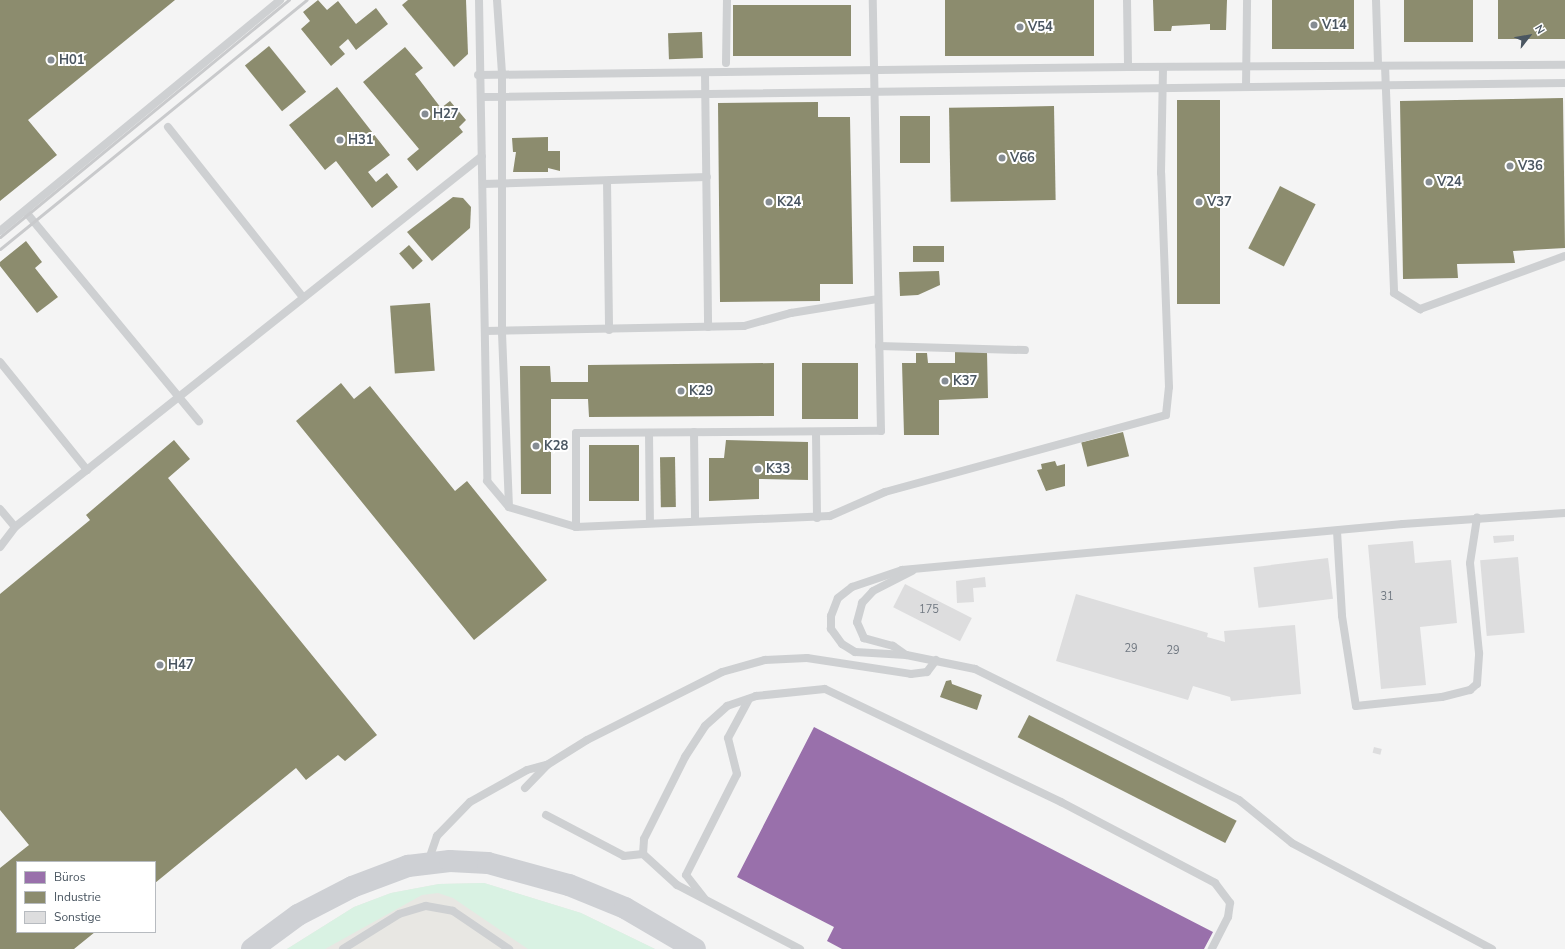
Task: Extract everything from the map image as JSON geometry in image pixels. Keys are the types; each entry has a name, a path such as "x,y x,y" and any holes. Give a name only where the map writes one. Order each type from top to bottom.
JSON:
{"main road":[{"path":"252,949 325,900 381,874 428,863 488,863 541,876 625,908 695,949"}],"lane":[{"path":"0,231 280,0"},
{"path":"479,0 478,75 481,97 487,481 509,507 576,527 695,520 817,518 830,516 885,492 1166,415 1169,387 1161,173 1164,88 1163,67"},
{"path":"497,0 502,73 499,184 502,333 509,507"},
{"path":"726,63 727,0"},
{"path":"576,527 576,433 694,432 816,434 881,431 877,299 873,0"},
{"path":"1127,0 1128,67"},
{"path":"1246,87 1247,0"},
{"path":"1376,0 1382,66 1386,86 1394,293 1420,309 1565,256"},
{"path":"478,75 502,73 705,74 874,70 1128,67 1565,65"},
{"path":"705,74 708,327"},
{"path":"481,97 1565,83"},
{"path":"168,127 302,296"},
{"path":"0,547 15,527 302,296 482,156"},
{"path":"482,184 707,177"},
{"path":"607,181 609,330"},
{"path":"24,210 199,420"},
{"path":"485,332 502,333 744,326 791,313 877,299"},
{"path":"878,346 1025,350"},
{"path":"0,362 87,470"},
{"path":"694,432 695,520"},
{"path":"649,433 650,522"},
{"path":"816,434 817,518"},
{"path":"0,509 15,527"},
{"path":"1492,949 1292,843 1240,800 975,668 906,655 855,652 842,644 831,629 830,616 838,598 852,587 884,574 1337,530 1477,518 1565,513"},
{"path":"1337,530 1342,616 1356,706 1442,697 1470,690 1477,684 1480,660 1470,563 1477,518"},
{"path":"906,655 893,646 864,638 857,622 862,603 873,591 913,570"},
{"path":"525,788 547,765 587,740 722,672 765,660 807,658 911,674 927,672 936,660"},
{"path":"643,854 644,839 657,811 706,726 727,706 749,699 825,688 1061,802 1209,880 1230,903 1228,918 1212,949"},
{"path":"707,902 686,876 737,774 728,738 749,699"},
{"path":"428,863 437,836 470,802 527,770 547,765"},
{"path":"546,815 624,856 643,854 677,885 707,902 800,949"},
{"path":"343,949 400,914 426,906 453,911 509,949"}],"shaded area":[{"path":"484,883 581,913 655,949 287,949 354,907 391,893 439,884"}],"green space":[{"path":"484,883 581,913 655,949 528,949 453,898 438,893 422,895 325,949 287,949 354,907 391,893 439,884"}],"building: Büros":[{"path":"814,727 1213,932 1204,949 842,949 827,941 834,927 737,877"}],"building: Industrie":[{"name":"H01","path":"0,0 175,0 28,120 57,155 0,201"},
{"path":"318,0 327,10 338,1 356,24 376,8 388,24 356,50 348,39 339,47 345,54 331,66 301,29 310,21 303,12"},
{"path":"408,0 466,0 468,54 454,67 402,5"},
{"name":"V54","path":"945,0 1094,0 1094,56 945,56"},
{"path":"1153,0 1227,0 1226,30 1210,30 1210,24 1172,26 1171,31 1154,31"},
{"name":"V14","path":"1272,0 1354,0 1354,49 1272,49"},
{"path":"1404,0 1473,0 1473,42 1404,42"},
{"path":"1498,0 1565,0 1565,39 1498,39"},
{"path":"733,5 851,5 851,56 733,56"},
{"path":"702,32 703,58 669,59 668,33"},
{"path":"269,46 306,92 282,111 245,66"},
{"name":"H27","path":"405,47 423,68 415,74 441,108 450,101 466,120 459,127 463,132 417,171 407,159 419,149 363,82"},
{"name":"H31","path":"337,87 390,155 368,172 376,182 387,173 398,187 372,208 336,161 325,170 289,125"},
{"name":"V36","path":"1563,98 1565,248 1513,251 1515,263 1457,264 1458,278 1403,279 1400,101"},
{"name":"V37","path":"1177,100 1220,100 1220,304 1177,304"},
{"name":"K24","path":"818,102 818,117 850,117 853,284 820,284 820,301 720,302 718,103"},
{"name":"V66","path":"1054,106 1056,200 951,202 949,108"},
{"path":"900,116 930,116 930,163 900,163"},
{"path":"548,137 548,151 560,151 560,171 548,168 548,172 513,172 516,152 513,152 512,138"},
{"path":"1280,186 1316,204 1284,267 1248,248"},
{"path":"453,197 463,198 471,207 470,228 432,261 407,232"},
{"path":"26,241 42,262 35,268 58,297 37,313 0,266 0,262"},
{"path":"409,245 423,261 413,269 399,254"},
{"path":"913,246 944,246 944,262 913,262"},
{"path":"939,271 940,285 918,295 900,296 899,272"},
{"path":"430,303 435,371 395,374 390,306"},
{"name":"K37","path":"955,352 987,352 988,398 939,400 939,435 904,435 902,363 916,363 916,353 927,353 928,363 955,363"},
{"name":"K29","path":"774,363 774,416 589,417 588,399 551,399 551,494 521,494 520,366 550,366 551,382 588,382 588,365"},
{"path":"802,363 858,363 858,419 802,419"},
{"path":"341,383 354,399 370,386 455,491 467,481 547,580 474,640 296,421"},
{"path":"1123,432 1129,456 1087,467 1081,442"},
{"name":"H47","path":"174,440 190,459 168,478 377,735 345,761 338,755 306,780 296,768 156,882 156,861 16,861 16,933 94,933 74,949 0,949 0,868 29,845 0,810 0,594 90,520 86,515"},
{"name":"K33","path":"726,440 808,442 808,480 759,479 759,499 709,501 709,458 724,458"},
{"path":"589,445 639,445 639,501 589,501"},
{"path":"660,457 675,457 676,507 661,507"},
{"path":"1055,461 1057,466 1065,464 1065,486 1046,491 1037,470 1042,469 1041,464"},
{"path":"951,680 952,684 982,695 977,710 940,697 946,681"},
{"path":"1029,715 1237,821 1225,843 1018,737"}],"building: Sonstige":[{"path":"1514,535 1514,541 1494,543 1493,536"},
{"path":"1413,541 1415,563 1451,560 1457,623 1420,627 1426,685 1381,689 1368,545"},
{"path":"1518,557 1525,633 1487,636 1480,560"},
{"path":"1328,558 1333,599 1259,608 1254,567"},
{"path":"985,577 986,587 973,588 974,602 957,603 956,581"},
{"path":"905,584 972,618 960,641 893,607"},
{"path":"1076,594 1208,633 1207,637 1225,642 1224,631 1295,625 1301,694 1231,701 1230,697 1193,686 1188,700 1056,661"},
{"path":"1374,747 1382,749 1380,755 1373,753"}],"railway":[{"path":"0,237 289,0"},
{"path":"0,249 306,0"}],"place":[{"name":"V14","path":"1314,25"},
{"name":"V54","path":"1020,27"},
{"name":"H01","path":"51,60"},
{"name":"H27","path":"425,114"},
{"name":"H31","path":"340,140"},
{"name":"V66","path":"1002,158"},
{"name":"V36","path":"1510,166"},
{"name":"V24","path":"1429,182"},
{"name":"K24","path":"769,202"},
{"name":"V37","path":"1199,202"},
{"name":"K37","path":"945,381"},
{"name":"K29","path":"681,391"},
{"name":"K28","path":"536,446"},
{"name":"K33","path":"758,469"},
{"name":"H47","path":"160,665"}]}
